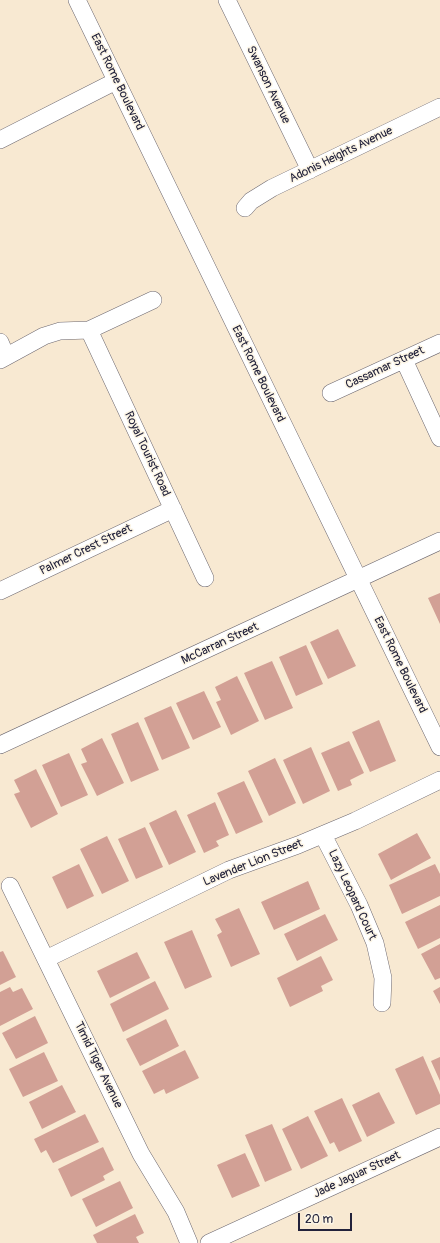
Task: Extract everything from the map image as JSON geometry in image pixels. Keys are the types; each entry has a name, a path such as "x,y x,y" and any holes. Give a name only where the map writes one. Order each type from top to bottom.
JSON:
{"street":[{"name":"East Rome Boulevard","path":"77,0 440,747"},
{"name":"Swanson Avenue","path":"227,0 310,170"},
{"path":"0,140 116,81"},
{"name":"Adonis Heights Avenue","path":"245,208 251,201 272,188 440,107"},
{"path":"2,353 60,331 88,330 153,300"},
{"name":"Royal Tourist Road","path":"88,330 205,578"},
{"name":"Cassamar Street","path":"331,393 440,343"},
{"path":"404,360 440,438"},
{"name":"Palmer Crest Street","path":"0,591 173,509"},
{"name":"McCarran Street","path":"0,745 440,541"},
{"name":"Lavender Lion Street","path":"46,958 229,870 356,821 440,780"},
{"name":"Lazy Leopard Court","path":"323,835 359,905 375,943 383,978 382,1003"},
{"name":"Timid Tiger Avenue","path":"10,886 141,1154 176,1212 189,1243"},
{"name":"Jade Jaguar Street","path":"209,1243 440,1137"}],"building":[{"path":"440,593 440,624 428,598"},
{"path":"338,629 356,666 328,679 310,642"},
{"path":"306,645 323,684 296,696 279,657"},
{"path":"272,661 293,708 265,720 244,673"},
{"path":"237,676 259,721 231,735 216,702 221,700 215,687"},
{"path":"204,691 221,727 193,740 176,703"},
{"path":"171,706 190,748 162,760 144,718"},
{"path":"379,720 396,761 370,772 352,732"},
{"path":"138,722 159,770 131,782 111,734"},
{"path":"102,738 124,783 97,796 81,764 87,762 81,749"},
{"path":"349,741 364,773 350,780 352,785 338,791 321,753"},
{"path":"311,747 330,791 303,804 283,760"},
{"path":"69,753 88,795 61,807 42,765"},
{"path":"275,758 296,803 269,816 248,771"},
{"path":"36,769 58,814 31,828 14,794 20,792 14,780"},
{"path":"244,781 263,822 236,834 217,793"},
{"path":"215,802 229,835 216,841 219,846 204,853 187,815"},
{"path":"176,810 196,852 169,865 149,823"},
{"path":"145,827 163,867 136,879 118,839"},
{"path":"417,833 431,858 391,880 378,854"},
{"path":"107,836 129,881 102,894 80,849"},
{"path":"79,864 94,896 67,909 52,877"},
{"path":"435,864 440,874 440,896 402,914 389,885"},
{"path":"308,881 320,909 274,930 261,902"},
{"path":"440,905 440,938 418,949 405,922"},
{"path":"239,908 260,954 231,967 217,935 222,932 215,919"},
{"path":"325,914 338,940 297,961 284,934"},
{"path":"192,930 212,977 185,989 164,942"},
{"path":"440,944 440,978 435,980 421,954"},
{"path":"3,951 16,977 0,985 0,952"},
{"path":"137,952 150,978 110,998 97,971"},
{"path":"321,956 333,980 321,986 323,991 290,1007 277,978"},
{"path":"155,981 169,1009 123,1032 110,1004"},
{"path":"10,987 13,992 22,988 33,1009 0,1026 0,992"},
{"path":"440,987 440,1004 433,991"},
{"path":"35,1016 48,1043 16,1059 2,1033"},
{"path":"166,1019 179,1046 140,1066 126,1039"},
{"path":"185,1050 199,1078 166,1094 164,1089 154,1094 142,1071"},
{"path":"44,1052 58,1081 23,1097 9,1069"},
{"path":"423,1056 440,1095 440,1104 416,1115 395,1069"},
{"path":"440,1057 440,1081 431,1061"},
{"path":"62,1085 76,1112 42,1129 29,1102"},
{"path":"379,1092 395,1123 367,1137 352,1105"},
{"path":"342,1098 362,1141 339,1152 334,1142 330,1144 314,1111"},
{"path":"85,1114 99,1142 53,1163 46,1150 41,1153 34,1139"},
{"path":"308,1116 328,1156 301,1169 282,1129"},
{"path":"272,1124 292,1170 265,1182 245,1135"},
{"path":"103,1147 114,1170 103,1176 105,1180 71,1197 58,1169"},
{"path":"245,1153 260,1186 232,1198 217,1165"},
{"path":"120,1181 133,1208 96,1227 82,1199"},
{"path":"135,1214 144,1233 136,1237 139,1243 97,1243 93,1235"}]}
